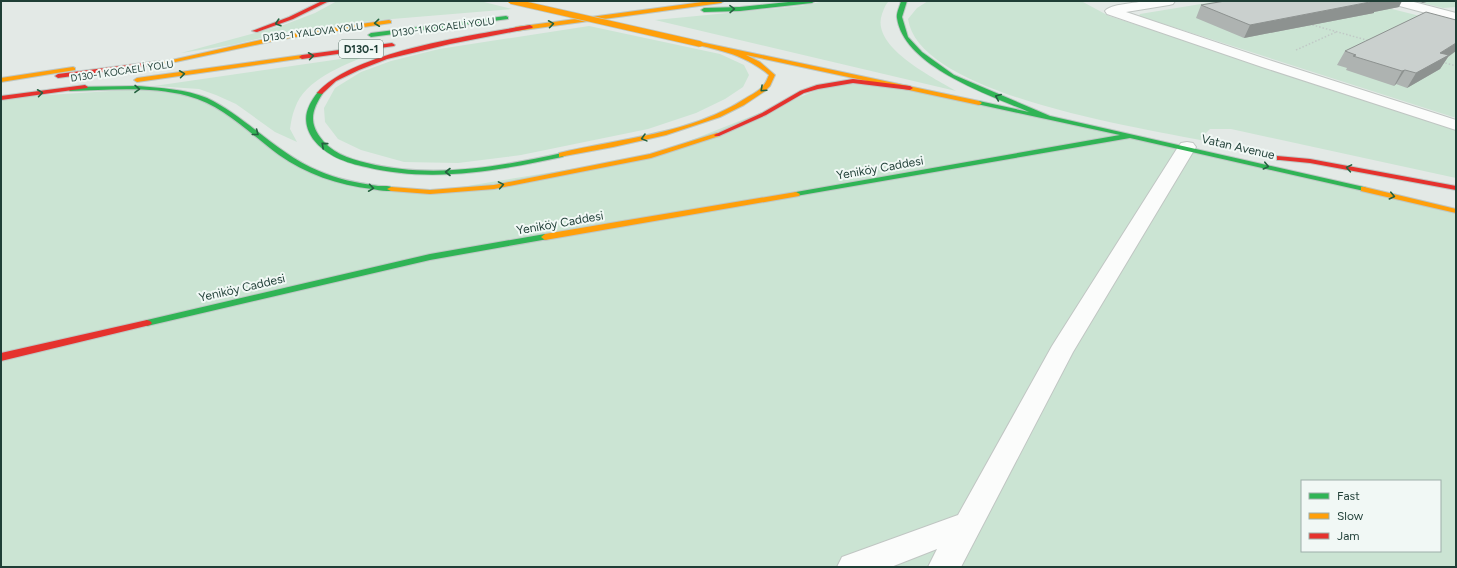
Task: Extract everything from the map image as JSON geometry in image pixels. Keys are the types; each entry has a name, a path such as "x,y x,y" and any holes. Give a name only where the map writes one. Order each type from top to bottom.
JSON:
{"main road":[{"path":"244,34 311,10 326,1"},
{"path":"510,1 700,44 1187,148"},
{"name":"D130-1 KOCAELİ YOLU","path":"1,98 721,1"},
{"path":"651,10 740,9 812,1"},
{"path":"904,1 899,17 905,37 920,53 952,76 1047,117"},
{"path":"529,14 581,7"},
{"name":"D130-1 YALOVA YOLU","path":"364,36 514,17 416,20"},
{"path":"166,62 283,37 397,21"},
{"path":"530,27 398,54 356,68 334,80 316,97 309,113 310,128 321,144 343,158 371,167 406,172 450,172 515,165 629,142 684,127 732,109 758,94 768,85 772,75 766,68 753,59 729,50"},
{"name":"D130-1 YALOVA YOLU","path":"1,83 284,47"},
{"path":"1,80 151,55"},
{"path":"70,89 142,89 177,92 202,98 231,114 293,161 326,177 370,188 430,192 494,187 651,156 713,137 764,114 802,92 817,87 853,81 910,88"},
{"name":"Yeniköy Caddesi","path":"1,357 97,333 430,257 1128,136"},
{"name":"Vatan Avenue","path":"1187,148 1310,161 1456,188"},
{"name":"Vatan Avenue","path":"1187,148 1456,211"}],"street":[{"path":"1169,1 1111,11 1267,64 1456,125"},
{"path":"1396,1 1456,17"},
{"path":"944,567 969,524 1061,352 1187,148"},
{"path":"853,567 969,524"}],"path":[{"path":"1307,23 1374,42"},
{"path":"1267,64 1336,32"},
{"path":"1441,62 1456,66"}],"green space":[{"path":"337,1 480,1 512,9 380,20 322,27 286,32 232,45 181,53 281,26 315,13"},
{"path":"825,1 889,1 882,14 881,26 885,38 906,60 956,91 655,20 801,6"},
{"path":"928,1 1087,1 1083,2 1109,16 1456,128 1456,178 1231,129 1210,129 1206,133 1205,141 1086,117 1037,104 990,88 950,68 921,46 908,19 917,8"},
{"path":"1219,1 1360,1 1456,25 1456,118 1139,16 1140,14"},
{"path":"1415,1 1456,1 1456,7 1443,8"},
{"path":"589,26 720,54 744,65 749,75 743,87 725,99 696,113 648,129 521,155 458,163 404,162 361,150 338,139 325,122 324,108 335,88 361,72 391,61 439,49"},
{"path":"368,55 326,75 307,89 300,98 291,121 290,129 297,142 275,132 236,104 216,95 199,89 154,86"},
{"path":"835,83 910,88 1456,211 1456,567 1,567 1,98 142,89 202,98 326,177 430,192 651,156"}],"building":[{"path":"1225,1 1375,1 1250,25 1201,5"},
{"path":"1426,12 1456,20 1456,43 1440,53 1449,55 1416,73 1405,70 1402,71 1353,56 1356,55 1345,51"}],"traffic: fast":[{"path":"704,10 740,9 812,1"},
{"path":"904,1 899,17 905,37 920,53 952,76 1047,117"},
{"path":"371,35 506,18"},
{"path":"70,89 138,88 190,94 227,112 293,161 316,173 353,184 391,189"},
{"path":"320,93 312,104 309,115 313,133 326,148 341,157 357,163 382,169 408,172 460,172 511,165 562,155"},
{"path":"979,103 1364,189"},
{"path":"796,194 1128,136"},
{"path":"147,323 430,257 545,237"}],"traffic: slow":[{"path":"511,1 700,44"},
{"path":"516,29 721,1"},
{"path":"166,62 283,37 389,22"},
{"path":"700,44 979,103"},
{"path":"562,155 666,133 693,125 742,104 763,90 767,86 772,75 758,63 729,50"},
{"path":"137,80 302,57"},
{"path":"1,80 73,69"},
{"path":"391,189 430,192 494,187 651,156 717,135"},
{"path":"1364,189 1456,211"},
{"path":"545,237 796,194"}],"traffic: jam":[{"path":"255,31 291,18 326,1"},
{"path":"320,93 334,80 357,68 385,58 450,42 530,27"},
{"path":"302,57 392,45"},
{"path":"58,76 159,63"},
{"path":"717,135 764,114 802,92 817,87 853,81 910,88"},
{"path":"1,98 85,87"},
{"path":"1280,158 1310,161 1456,188"},
{"path":"1,357 147,323"}]}
